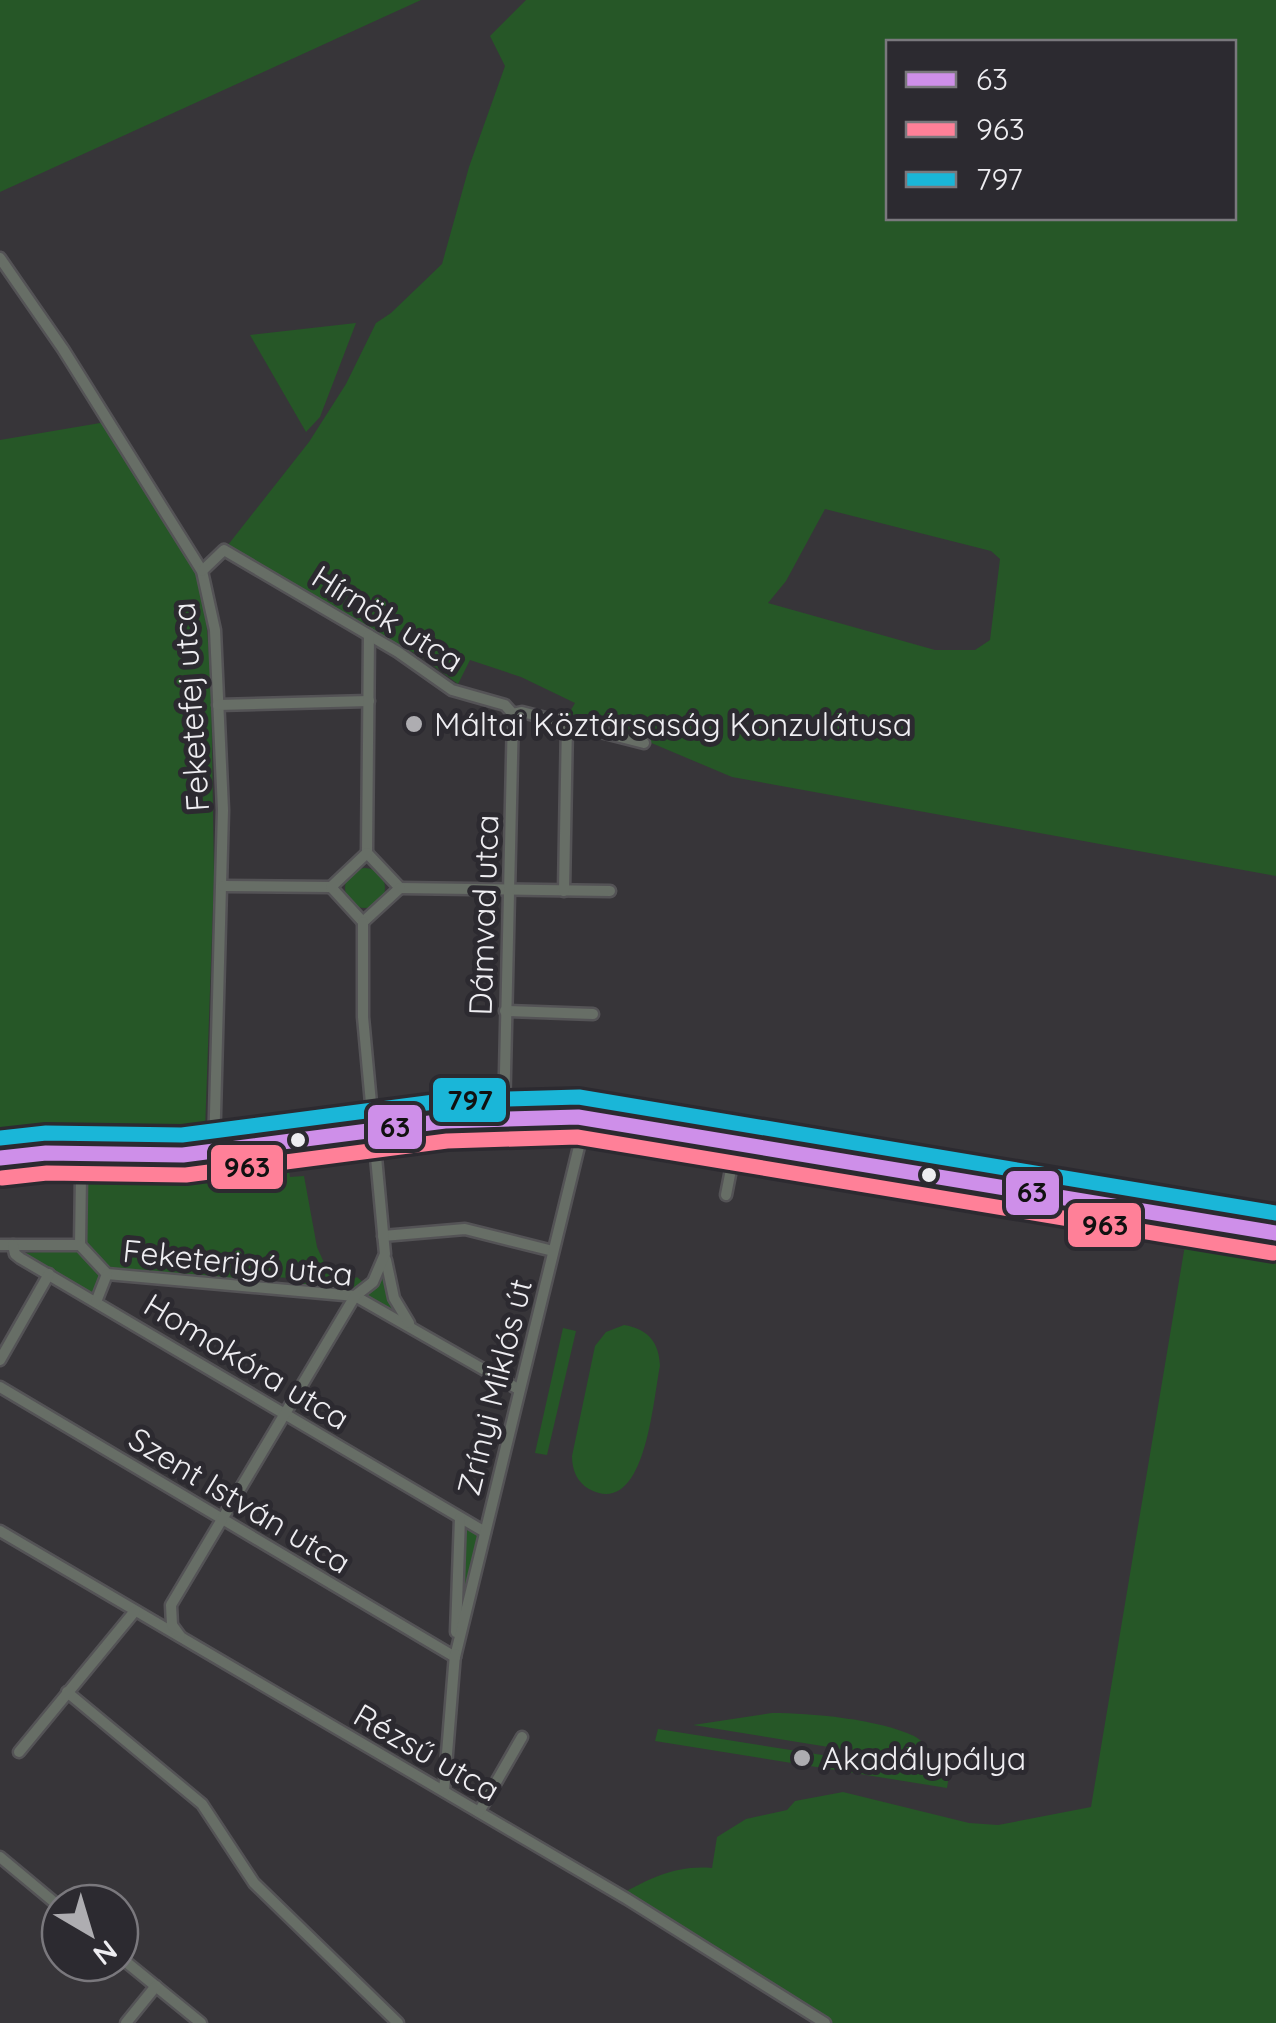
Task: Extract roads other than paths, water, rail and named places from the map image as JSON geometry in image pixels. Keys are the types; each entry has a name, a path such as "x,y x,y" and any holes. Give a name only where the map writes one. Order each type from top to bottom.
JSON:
{"street":[{"name":"Feketefej utca","path":"0,258 63,348 202,571 214,618 223,886 214,1152"},
{"name":"Hírnök utca","path":"202,571 224,550 370,634 452,690 506,705 514,714 522,712 644,743"},
{"path":"370,634 368,853 400,888"},
{"path":"218,704 369,701"},
{"name":"Dámvad utca","path":"504,1118 514,714"},
{"path":"564,891 567,723"},
{"path":"223,886 330,887 368,853"},
{"path":"330,887 363,922 363,1016 385,1254 394,1298 413,1329"},
{"path":"363,922 400,888 610,891"},
{"path":"505,1011 593,1014"},
{"path":"0,1158 67,1153 214,1152 504,1118 582,1119 1276,1233"},
{"name":"Zrínyi Miklós út","path":"455,1656 582,1119"},
{"path":"726,1194 736,1144"},
{"path":"67,1153 80,1176 80,1245"},
{"path":"384,1236 465,1229 552,1252"},
{"name":"Feketerigó utca","path":"0,1244 80,1245 107,1274 355,1296 518,1389"},
{"name":"Homokóra utca","path":"13,1245 15,1254 484,1532"},
{"path":"19,1752 139,1613 154,1615 171,1605 355,1296 373,1282 385,1254"},
{"path":"0,1360 48,1274"},
{"path":"96,1302 107,1274"},
{"name":"Szent István utca","path":"0,1387 455,1656"},
{"name":"Zrínyi Miklós út","path":"444,1791 455,1656 460,1518"},
{"name":"Rézsű utca","path":"0,1531 444,1791 684,1938 737,1965 826,2023"},
{"path":"171,1605 172,1625 187,1642"},
{"path":"67,1692 202,1804 254,1883 398,2023"},
{"path":"479,1812 522,1737"},
{"path":"0,1858 40,1891"},
{"path":"140,1973 201,2023"},
{"path":"126,2023 156,1986"}],"place":[{"name":"Máltai Köztársaság Konzulátusa","path":"414,724"},
{"name":"Akadálypálya","path":"802,1758"}]}
